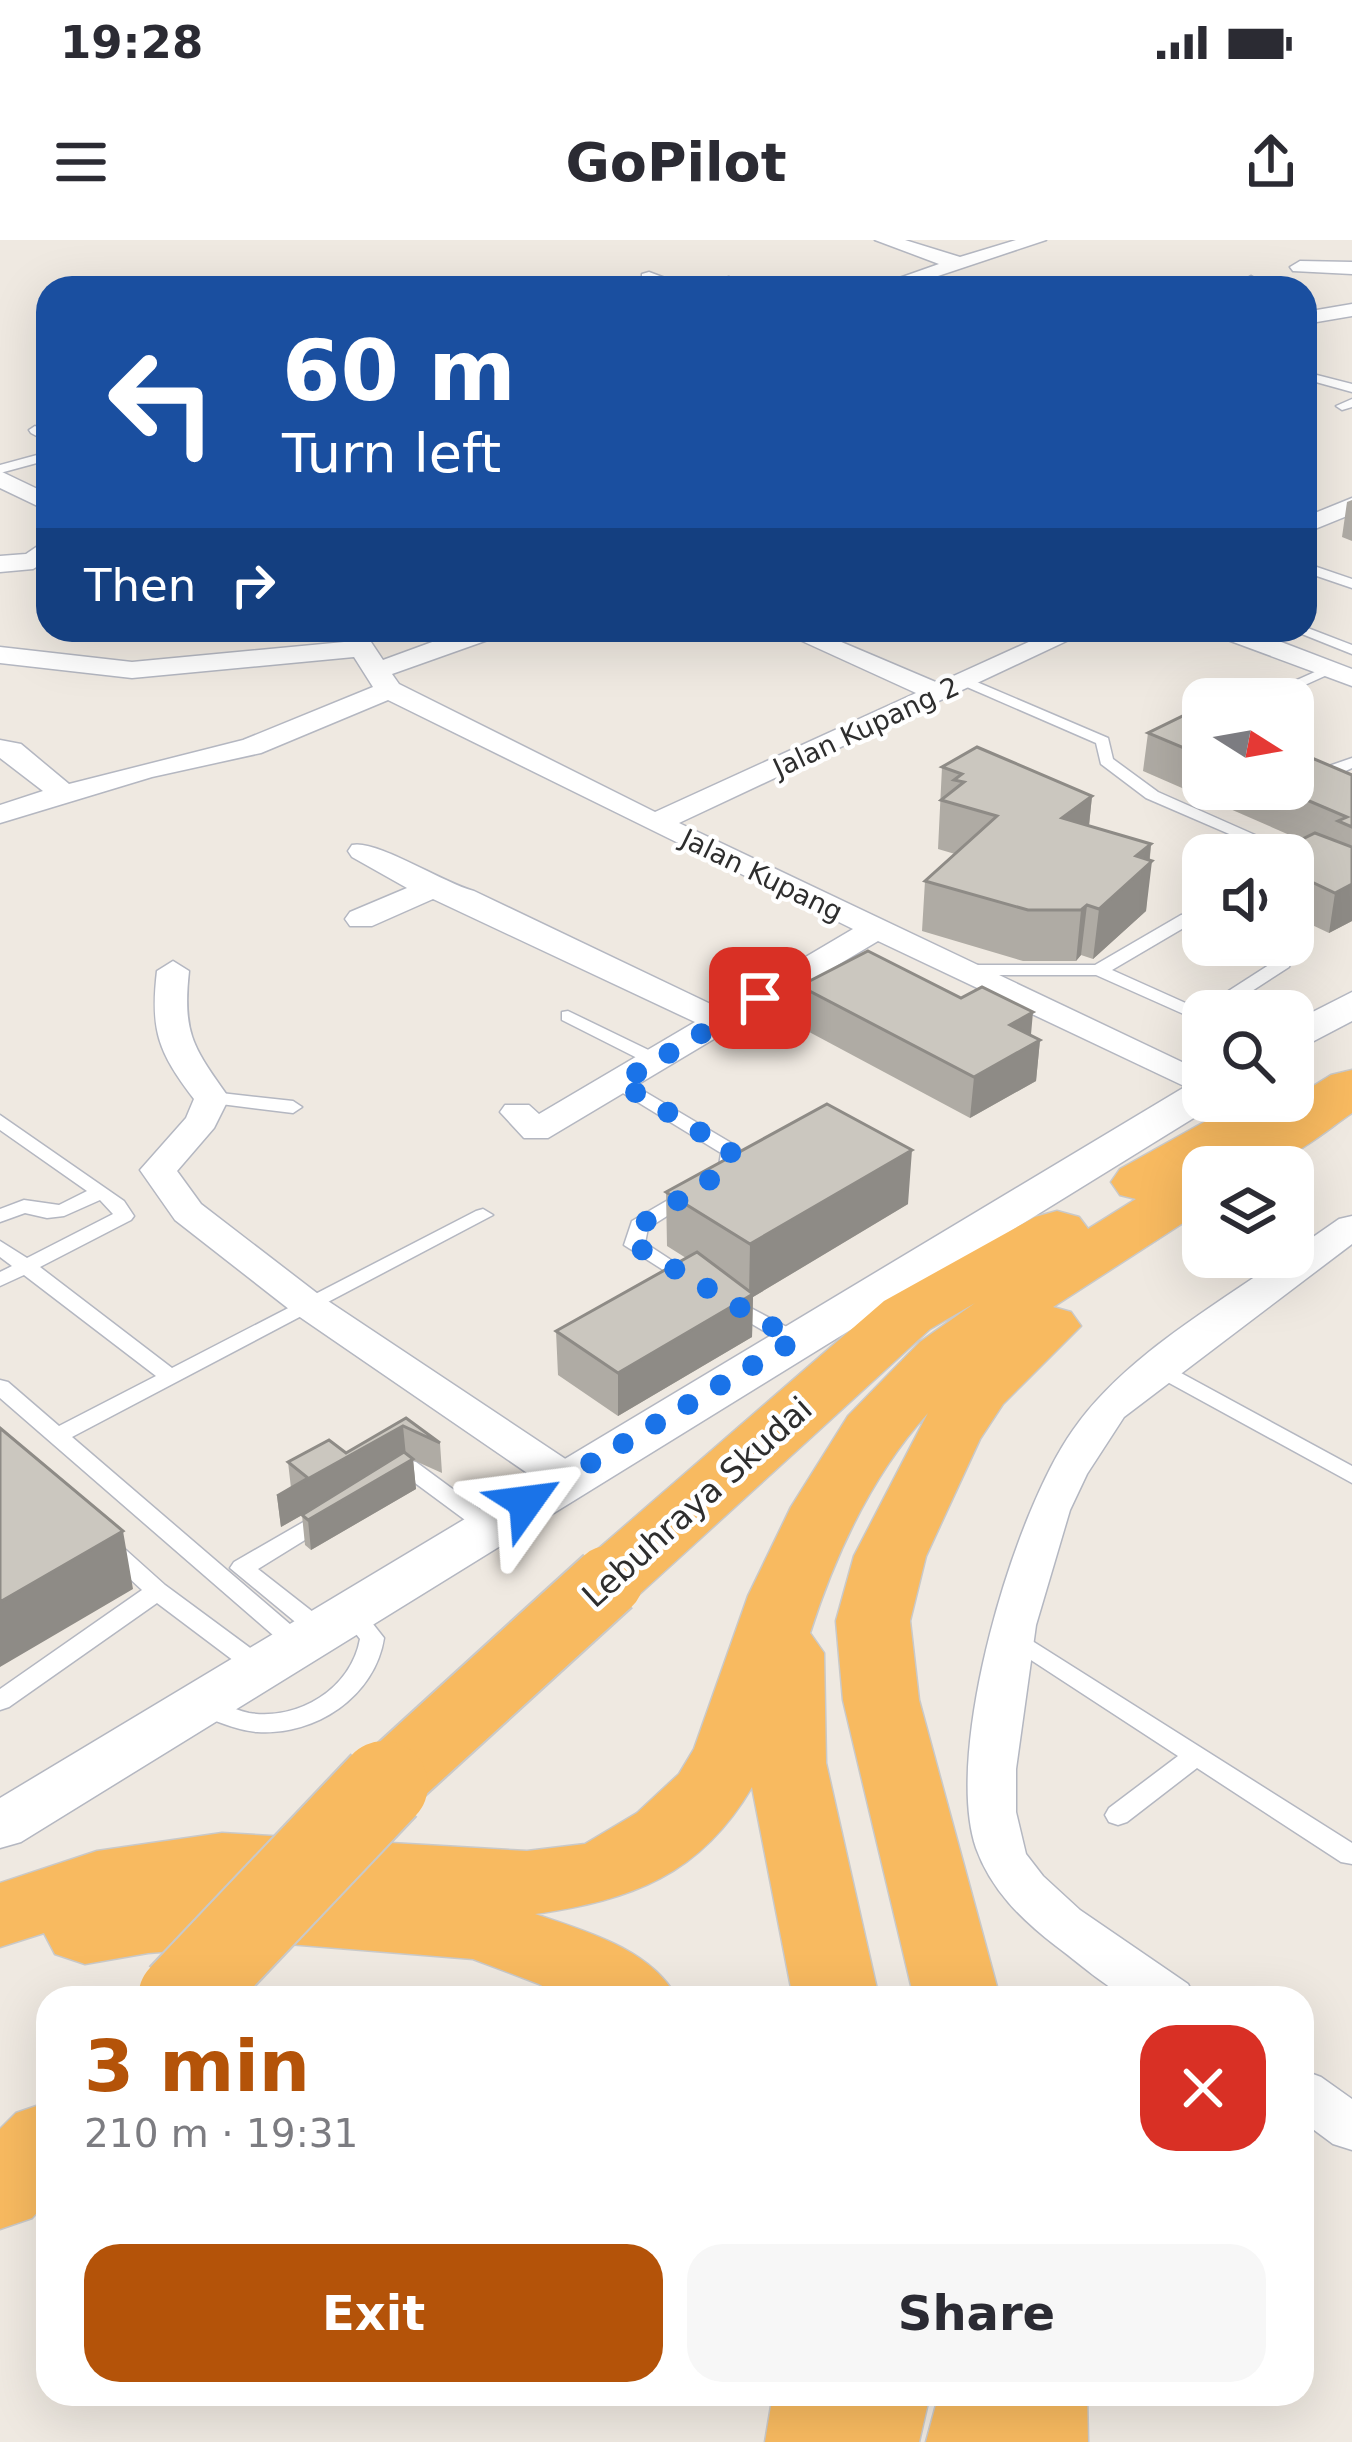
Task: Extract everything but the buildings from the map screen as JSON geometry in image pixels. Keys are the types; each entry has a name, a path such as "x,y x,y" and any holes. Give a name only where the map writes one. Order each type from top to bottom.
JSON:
{"highway":[{"path":"1314,1084 1352,1063"},
{"path":"1260,1146 1352,1087"},
{"name":"Lebuhraya Skudai","path":"193,1986 380,1789 907,1315 1248,1122"},
{"path":"1314,1158 1352,1134"},
{"path":"0,1915 97,1883 222,1864 527,1883 602,1873 666,1835 707,1796 743,1726 785,1595 827,1507 872,1432 944,1357 1031,1293 1182,1196"},
{"path":"954,1986 881,1700 873,1622 890,1556 946,1439 979,1389 1053,1321 1182,1240"},
{"path":"785,1595 787,1763 833,1986"},
{"path":"0,1950 18,1942 148,1920 276,1911 478,1927 568,1960 613,1986"},
{"path":"0,2190 36,2152"},
{"path":"815,2442 820,2406"},
{"path":"869,2442 878,2406"},
{"path":"976,2442 985,2406"},
{"path":"1038,2406 1038,2442"}],"street":[{"path":"885,240 954,262"},
{"path":"922,276 954,262 1036,240"},
{"path":"1300,267 1352,268"},
{"path":"1317,300 1349,309"},
{"path":"1317,315 1349,309"},
{"path":"0,473 36,501"},
{"path":"1317,495 1351,505"},
{"path":"1317,521 1351,505"},
{"path":"0,564 36,558"},
{"path":"0,655 34,652 96,670 132,670 369,660 442,642"},
{"path":"819,642 938,694"},
{"name":"Jalan Kupang 2","path":"655,823 1048,642"},
{"path":"1257,642 1341,674"},
{"path":"0,814 63,793 251,748 369,660"},
{"name":"Jalan Kupang","path":"369,660 655,823 1182,1079"},
{"path":"0,749 11,750 63,793"},
{"path":"363,851 431,889 463,898 721,1022"},
{"path":"361,919 431,889"},
{"path":"517,1112 536,1132 876,929"},
{"path":"173,971 168,1007 173,1049 212,1098 202,1121 158,1170 188,1212 308,1305 564,1478"},
{"path":"1314,1025 1352,1004"},
{"path":"0,1826 1182,1102"},
{"path":"1152,1986 1065,1924 1014,1876 992,1831 993,1761 1010,1635 1047,1509 1076,1456 1113,1404 1352,1226"},
{"path":"1314,2101 1352,2128"}],"lane":[{"path":"1317,378 1352,388"},
{"path":"0,473 36,460"},
{"path":"1317,571 1352,584"},
{"path":"1317,637 1352,650"},
{"path":"965,681 1103,740 1106,761 1152,795 1244,834"},
{"path":"1352,764 1328,771 1313,782 1352,802"},
{"path":"1099,970 1182,922"},
{"path":"1242,990 1278,966"},
{"path":"963,970 1099,970 1182,1008"},
{"path":"568,1016 657,1061"},
{"path":"620,1083 731,1151 728,1168 639,1226 634,1245 795,1340"},
{"path":"212,1098 293,1107"},
{"path":"0,1121 101,1192 124,1216 0,1280"},
{"path":"0,1216 24,1206 57,1214 101,1192"},
{"path":"59,1436 483,1215"},
{"path":"0,1247 169,1376"},
{"path":"1159,1368 1352,1476"},
{"path":"0,1388 306,1638"},
{"path":"238,1578 242,1568 408,1467 488,1526"},
{"path":"86,1528 157,1591 306,1638 372,1638 372,1660 358,1680 319,1708 267,1723 242,1721 197,1705"},
{"path":"0,1701 157,1591"},
{"path":"1010,1635 1350,1856"},
{"path":"1118,1815 1197,1755"}],"route":[{"path":"526,1502 795,1340 634,1245 639,1226 728,1168 731,1151 620,1083 760,998"}]}
